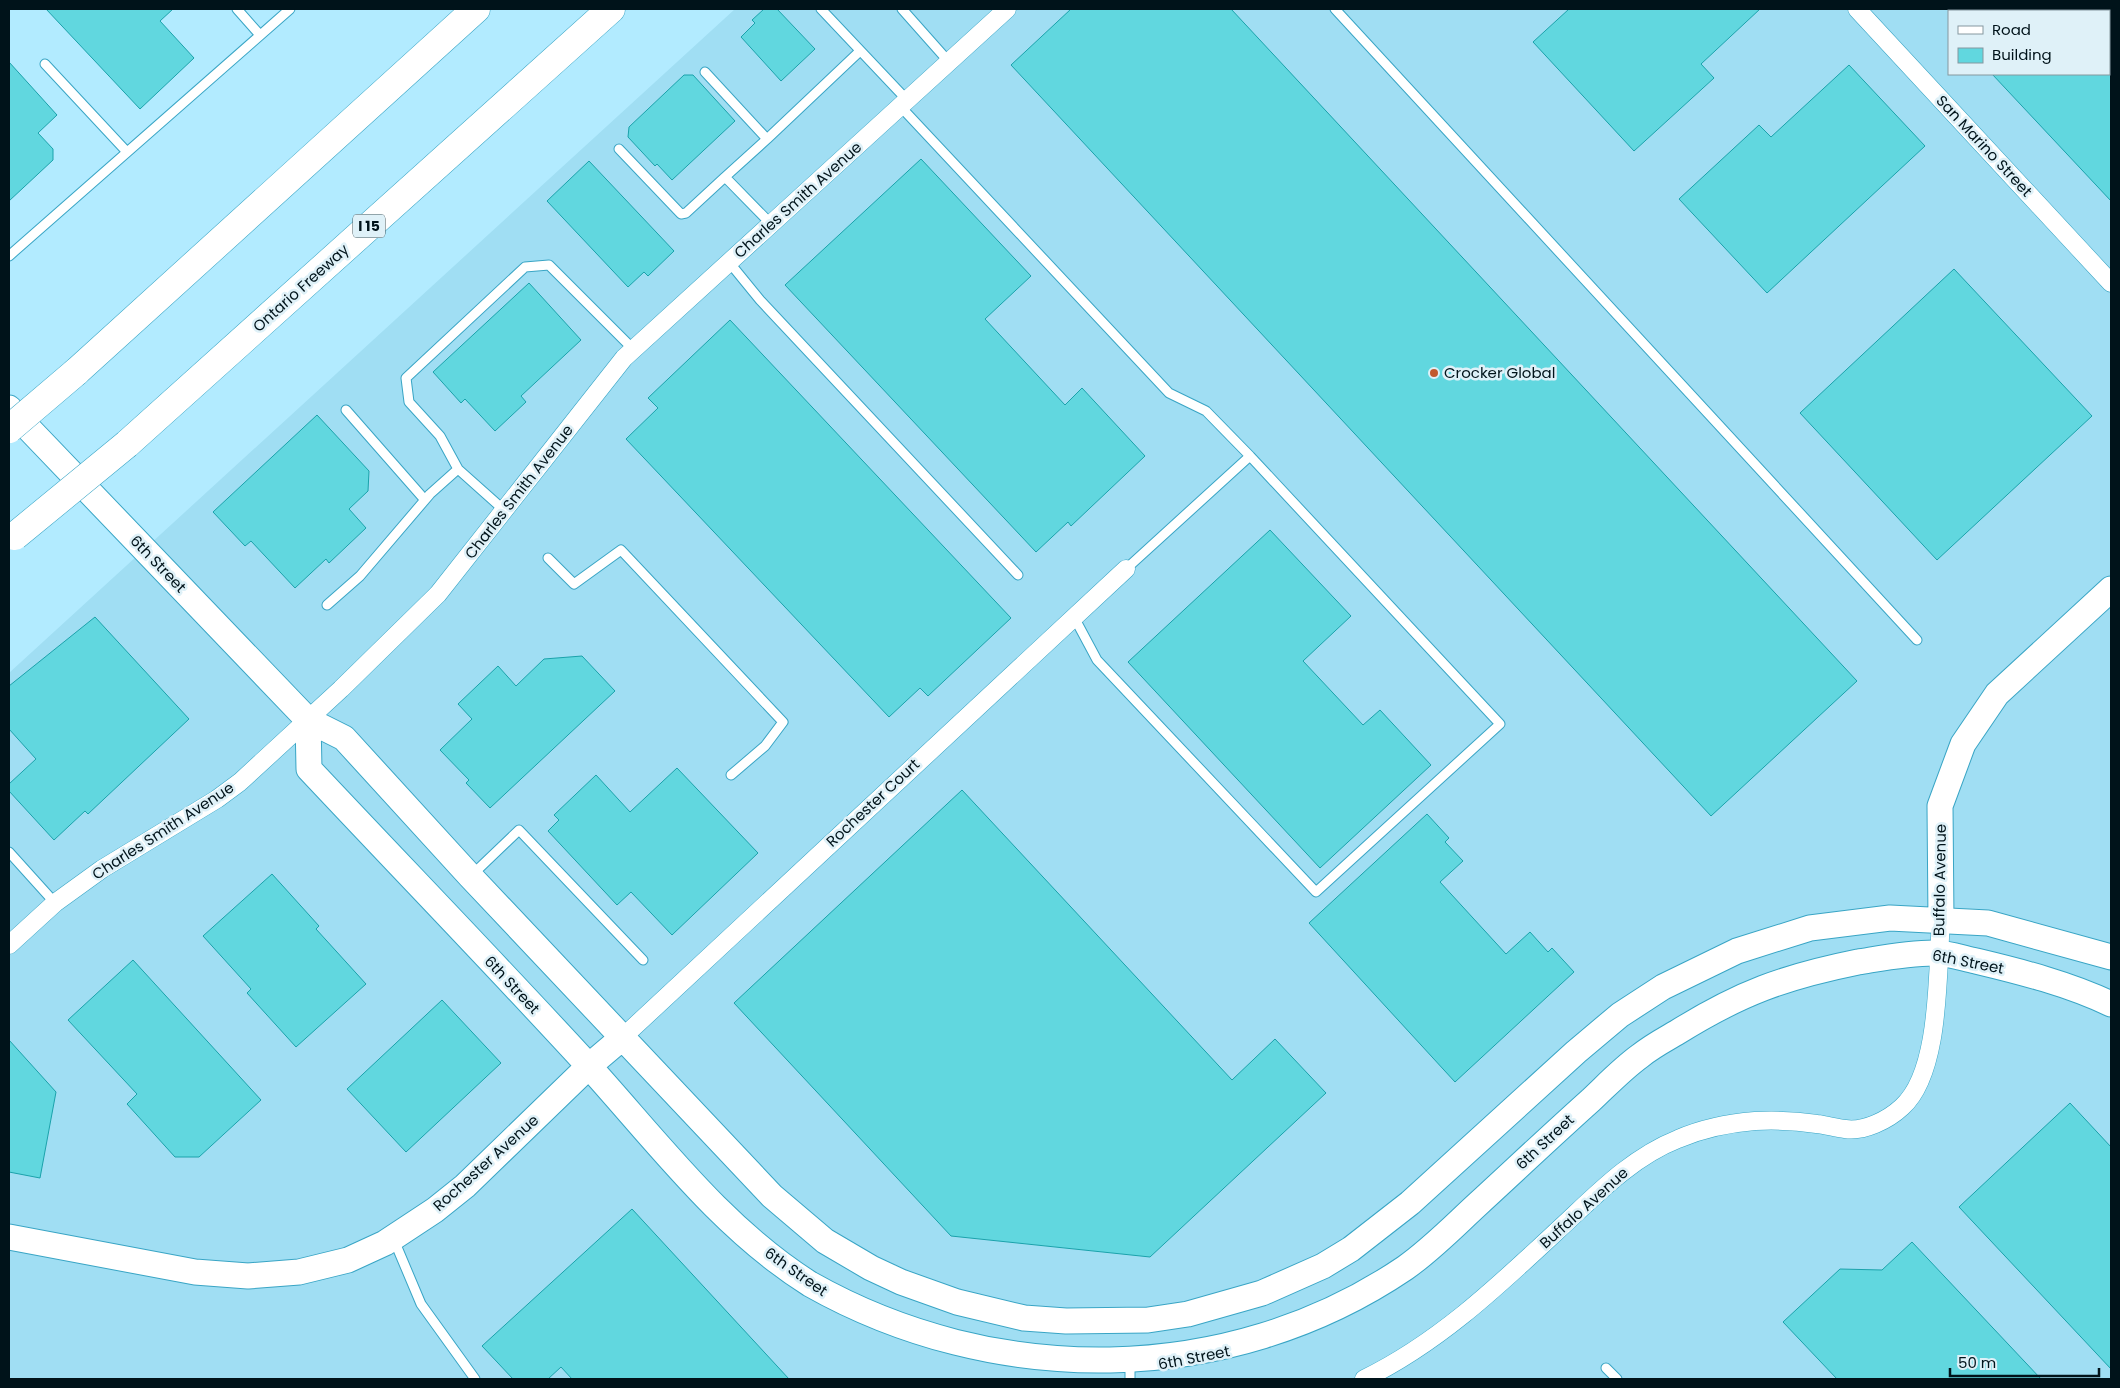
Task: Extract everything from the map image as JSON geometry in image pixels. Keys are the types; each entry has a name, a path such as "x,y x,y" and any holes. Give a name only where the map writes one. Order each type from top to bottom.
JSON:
{"highway":[{"path":"9,429 76,372 476,9"},
{"name":"Ontario Freeway","path":"12,538 127,444 611,9"}],"main road":[{"name":"6th Street","path":"9,408 308,720 344,738 470,876 772,1196 825,1241 871,1268 901,1282 957,1302 1024,1318 1066,1321 1148,1320 1188,1314 1262,1293 1323,1266 1351,1249 1410,1203 1576,1052 1620,1015 1663,987 1737,951 1810,928 1890,918 1988,923 2111,957"},
{"name":"Buffalo Avenue","path":"1941,921 1940,806 1963,744 1997,694 2111,589"},
{"name":"6th Street","path":"308,720 310,769 589,1066 691,1181 730,1220 793,1272 849,1307 893,1328 933,1343 990,1358 1046,1366 1130,1374 1236,1350 1284,1334 1335,1311 1376,1287 1424,1254 1639,1056 1718,1007 1762,987 1813,971 1889,956 1938,953 1999,967 2078,990 2111,1004"},
{"name":"Rochester Avenue","path":"9,1237 195,1272 248,1276 299,1272 348,1260 393,1238 435,1210 464,1186 589,1066 622,1038"}],"street":[{"name":"Charles Smith Avenue","path":"9,945 55,903 102,869 218,798 264,761 308,720 438,594 624,358 1007,9"},
{"name":"San Marino Street","path":"1857,9 2111,283"},
{"name":"Rochester Court","path":"622,1038 1126,569"},
{"name":"Buffalo Avenue","path":"1364,1379 1410,1354 1445,1330 1498,1286 1623,1170 1678,1139 1716,1127 1755,1121 1816,1124 1848,1130 1874,1126 1902,1107 1919,1085 1928,1062 1932,1037 1941,921"}],"lane":[{"path":"236,9 260,35"},
{"path":"9,256 290,9"},
{"path":"821,9 964,171 1169,392 1206,411 1500,724 1316,892 1096,660 1074,617"},
{"path":"902,9 949,62"},
{"path":"1335,9 1917,640"},
{"path":"619,149 681,214 686,213 860,51"},
{"path":"45,64 127,152"},
{"path":"705,72 767,139"},
{"path":"726,177 771,224"},
{"path":"729,262 760,300 1018,575"},
{"path":"504,510 458,469 440,436 409,402 406,378 525,267 549,265 634,350"},
{"path":"346,410 425,500"},
{"path":"1126,569 1172,530 1250,456"},
{"path":"327,605 360,576 425,500 458,469"},
{"path":"548,558 574,584 622,550 783,722 764,746 731,775"},
{"path":"470,876 519,830 643,960"},
{"path":"9,852 55,903"},
{"path":"393,1238 421,1304 475,1379"},
{"path":"1606,1368 1617,1379"}],"shaded area":[{"path":"735,9 2111,9 2111,1379 9,1379 9,673"}],"building":[{"path":"46,9 173,9 160,21 194,58 140,109"},
{"path":"764,9 777,9 815,49 781,81 741,37 755,23 752,20"},
{"name":"Crocker Global","path":"1071,9 1231,9 1857,681 1711,816 1011,65"},
{"path":"1569,9 1760,9 1701,64 1714,78 1634,151 1533,42"},
{"path":"9,62 57,115 38,133 53,149 53,160 9,201"},
{"path":"1849,65 1925,146 1767,293 1679,199 1759,125 1771,137"},
{"path":"2111,74 2111,201 1993,75"},
{"path":"684,75 693,75 735,121 672,180 657,164 655,166 628,137 629,127"},
{"path":"921,159 1031,276 985,319 1065,405 1082,388 1145,456 1071,526 1068,522 1036,552 785,285"},
{"path":"589,161 674,251 648,276 644,272 628,287 547,201"},
{"path":"1954,269 2092,416 1937,560 1800,413"},
{"path":"529,283 581,340 521,396 526,402 495,431 465,399 461,403 433,372"},
{"path":"730,320 1011,618 928,696 920,688 889,717 626,439 658,408 648,398"},
{"path":"317,415 369,471 368,491 349,509 366,528 329,563 326,559 295,588 251,541 245,546 213,512"},
{"path":"1270,530 1351,616 1303,661 1363,725 1380,710 1431,765 1320,868 1128,662"},
{"path":"95,617 189,719 88,814 85,811 54,840 9,791 9,784 36,759 9,729 9,686"},
{"path":"582,656 615,691 490,808 466,783 469,780 440,750 472,719 458,704 498,666 516,686 544,659"},
{"path":"677,768 758,853 672,935 631,892 617,905 548,831 559,820 554,815 596,775 630,812"},
{"path":"962,790 1232,1080 1275,1039 1326,1093 1150,1257 951,1236 734,1003"},
{"path":"1427,814 1449,838 1445,842 1463,861 1440,882 1506,954 1530,932 1548,952 1552,948 1574,972 1455,1082 1309,923"},
{"path":"272,874 319,926 316,929 366,984 296,1047 247,993 251,989 203,936"},
{"path":"133,960 261,1100 199,1157 175,1157 127,1104 137,1094 68,1020"},
{"path":"442,1000 501,1063 406,1152 347,1089"},
{"path":"9,1040 56,1092 40,1178 9,1172"},
{"path":"2070,1103 2111,1147 2111,1369 1959,1207"},
{"path":"632,1209 789,1379 572,1379 561,1367 548,1379 513,1379 482,1346"},
{"path":"1912,1242 2041,1379 1837,1379 1783,1322 1840,1269 1882,1270"}],"place":[{"name":"Crocker Global","path":"1434,373"}]}
